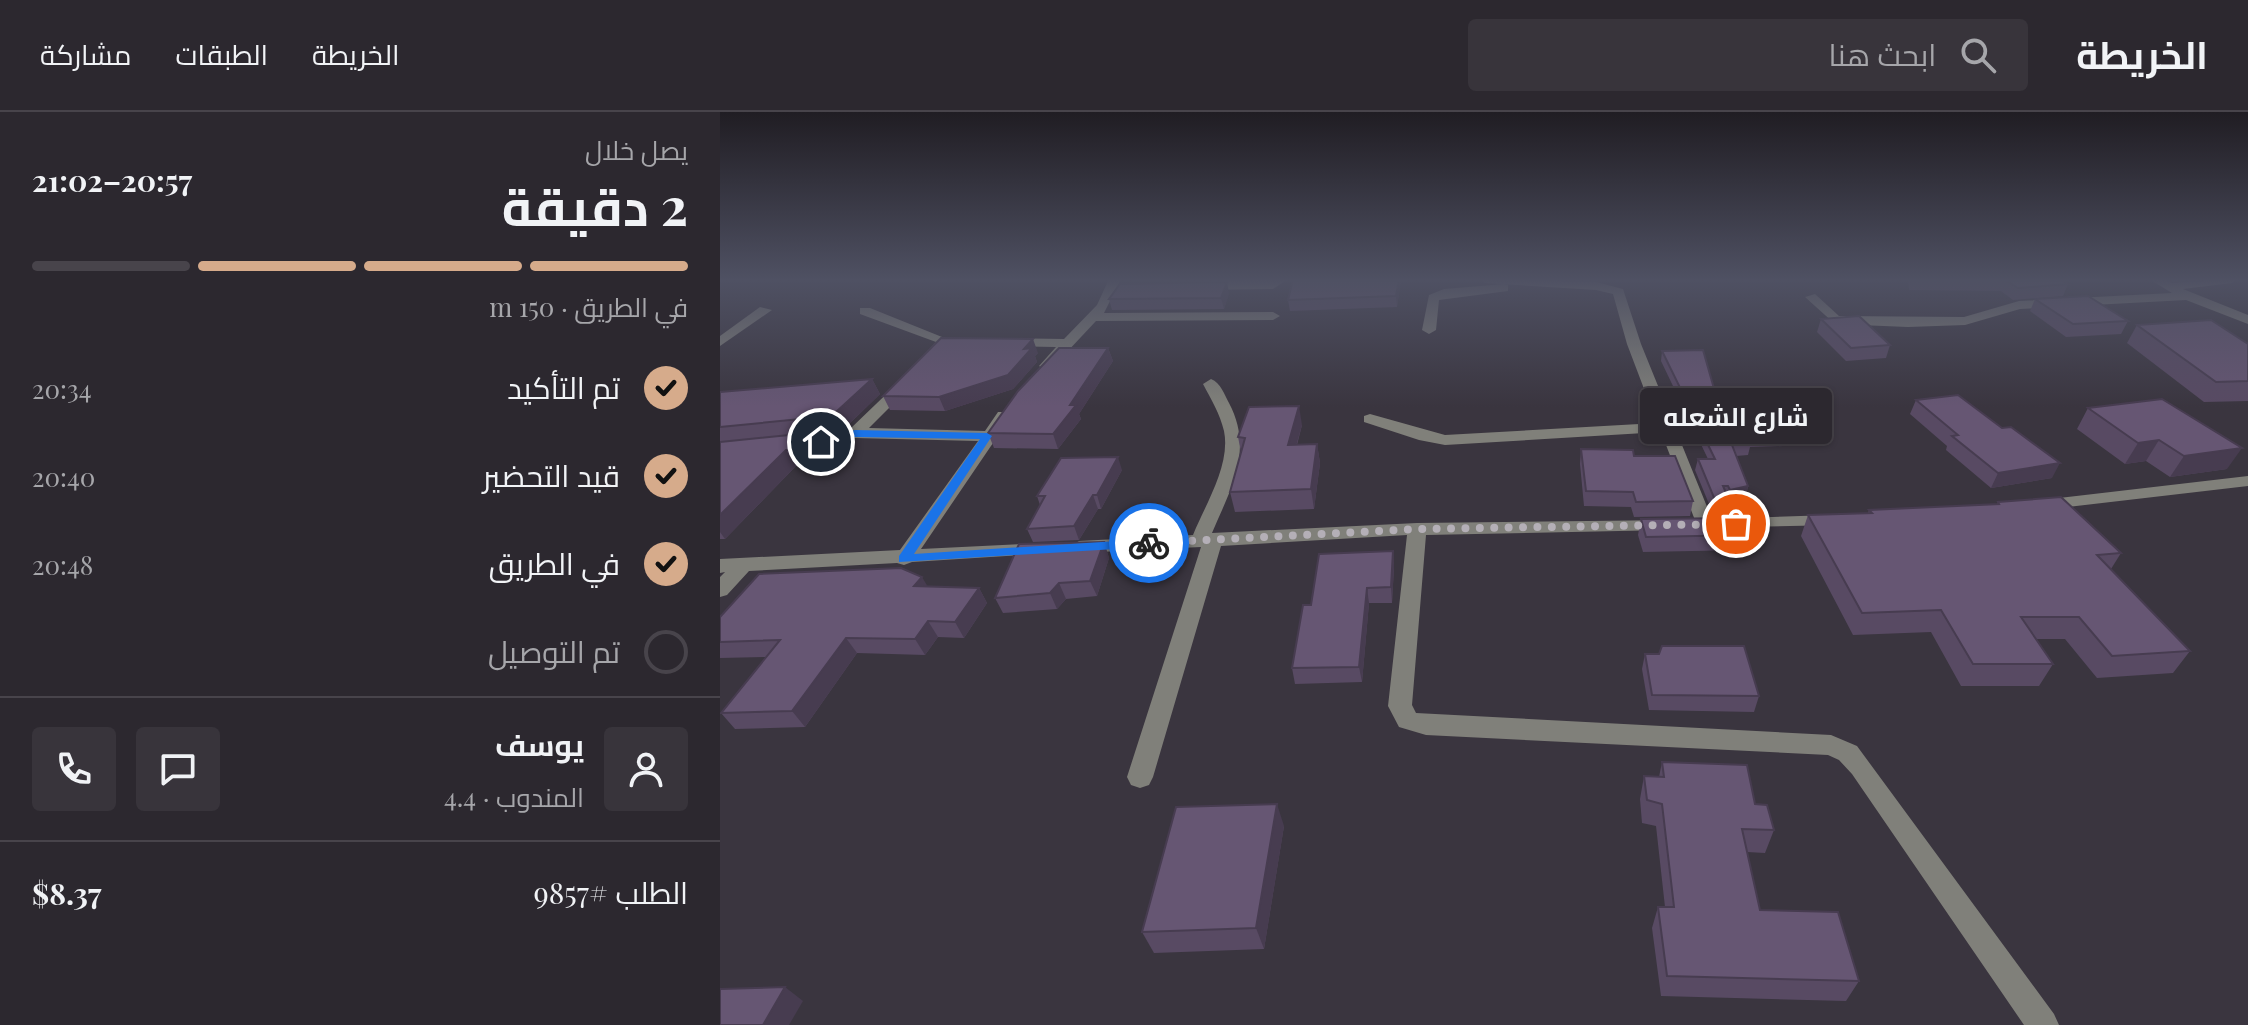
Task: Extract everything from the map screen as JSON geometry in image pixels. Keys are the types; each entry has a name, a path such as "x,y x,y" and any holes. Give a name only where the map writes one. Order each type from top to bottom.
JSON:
{"street":[{"path":"720,342 749,322"},
{"path":"855,433 952,342 895,322"},
{"path":"1034,378 1089,322"},
{"path":"1429,330 1430,322"},
{"path":"1628,322 1705,524"},
{"path":"1849,322 1948,322"},
{"path":"991,342 1068,343"},
{"path":"1140,777 1234,441 1231,426 1211,384"},
{"path":"904,559 987,436 1015,401"},
{"path":"1370,419 1425,437 1445,440 1666,427"},
{"path":"784,446 855,433 987,436"},
{"path":"2022,507 2248,481"},
{"path":"720,566 904,559 1417,529 1845,520"},
{"path":"1417,529 1400,706 1408,720 1426,725 1831,745 1848,753 2043,1025"},
{"path":"720,590 743,565"}],"building":[{"path":"1824,322 1865,322 1890,345 1851,348"},
{"path":"2069,322 2117,322 2073,324"},
{"path":"2213,322 2248,344 2248,381 2216,382 2137,325"},
{"path":"941,338 1033,339 1024,349 1032,348 1008,375 939,397 883,396"},
{"path":"1059,348 1108,348 1070,405 1076,405 1053,434 988,433 1018,391"},
{"path":"1703,350 1715,392 1733,392 1735,399 1758,398 1786,436 1746,436 1750,444 1732,445 1748,486 1730,490 1728,486 1723,486 1731,504 1717,505 1698,459 1715,459 1662,351"},
{"path":"872,379 836,412 811,418 720,427 720,392"},
{"path":"1958,395 2002,428 2011,427 2060,463 1998,473 1952,436 1958,435 1916,400"},
{"path":"2162,399 2242,448 2184,456 2159,440 2138,443 2088,408"},
{"path":"1299,406 1288,445 1317,444 1311,489 1230,492 1245,438 1238,437 1249,407"},
{"path":"819,432 804,449 786,450 720,515 720,442"},
{"path":"1581,449 1633,450 1634,456 1675,456 1693,501 1636,502 1633,492 1586,491"},
{"path":"1118,457 1097,495 1093,495 1074,526 1027,529 1045,496 1037,496 1061,458"},
{"path":"2061,497 2121,553 2097,555 2190,651 2112,656 2079,617 2021,617 2053,664 1973,664 1941,610 1862,613 1808,515 1999,504"},
{"path":"1740,518 1747,535 1646,537 1641,519"},
{"path":"1104,542 1090,581 1059,583 1050,593 995,598 1019,544"},
{"path":"1393,551 1391,587 1367,588 1359,667 1292,668 1303,605 1311,605 1319,554"},
{"path":"901,568 922,577 914,586 979,588 955,622 928,621 915,639 846,638 792,711 721,713 780,640 720,642 720,617 759,574"},
{"path":"1662,646 1744,646 1759,696 1652,695 1645,654 1659,654"},
{"path":"1662,762 1747,765 1755,804 1767,805 1774,830 1742,829 1760,910 1838,912 1859,981 1667,976 1658,907 1674,907 1662,804 1647,800 1644,776 1664,777"},
{"path":"1277,804 1256,928 1142,932 1176,807"},
{"path":"785,987 763,1025 720,1025 720,989"}],"way so far":[{"path":"1149,543 1417,529 1736,524"}],"place":[{"name":"شارع الشعله","path":"1736,524"}],"route":[{"path":"821,442 855,433 987,436 904,559 1149,543"}]}
